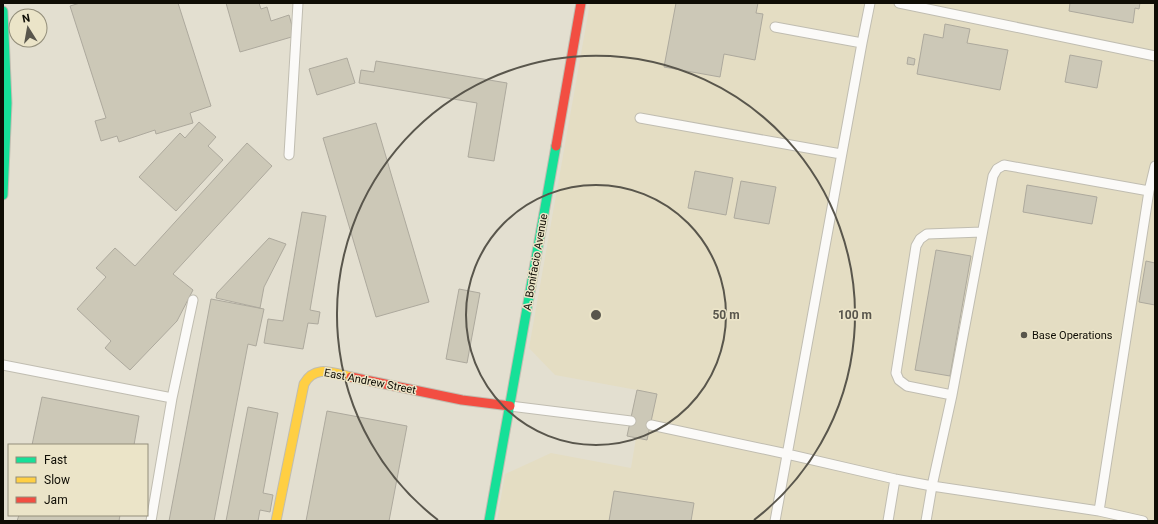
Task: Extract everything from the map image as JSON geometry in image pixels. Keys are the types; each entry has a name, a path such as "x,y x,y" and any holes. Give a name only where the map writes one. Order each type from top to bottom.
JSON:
{"street":[{"name":"A. Bonifacio Avenue","path":"489,521 582,3"},
{"path":"3,11 7,56 7,118 3,195"},
{"name":"East Andrew Street","path":"276,521 304,384 308,376 313,372 320,371 510,406"}],"lane":[{"path":"289,155 298,3"},
{"path":"775,521 870,3"},
{"path":"899,3 1155,56"},
{"path":"775,27 862,43"},
{"path":"640,118 842,154"},
{"path":"926,521 932,486 952,396 993,176 997,170 1004,165 1150,191"},
{"path":"1099,512 1155,166"},
{"path":"952,396 907,386 899,380 896,373 916,246 920,238 927,234 982,232"},
{"path":"151,521 172,398 193,300"},
{"path":"3,365 172,398"},
{"path":"510,406 631,421"},
{"path":"651,425 895,479 1099,512 1143,521"},
{"path":"888,521 895,479"}],"shaded area":[{"path":"590,3 1155,3 1155,521 497,521 505,474 551,453 631,468 636,438 627,436 637,390 555,375 529,348"}],"building":[{"path":"80,3 178,3 211,106 190,113 193,123 156,134 155,130 119,142 117,136 101,141 95,121 106,118 70,6"},
{"path":"226,3 259,3 261,9 267,7 271,21 289,15 295,36 240,52"},
{"path":"676,3 758,3 756,13 763,14 755,60 724,54 720,77 664,67"},
{"path":"1070,3 1140,3 1139,9 1135,8 1133,23 1069,11"},
{"path":"945,24 970,29 967,43 1008,50 1000,90 917,74 924,34 943,38"},
{"path":"1070,55 1102,61 1097,88 1065,82"},
{"path":"908,57 915,59 914,65 907,64"},
{"path":"347,58 355,83 317,95 309,69"},
{"path":"376,61 507,83 494,161 468,157 477,103 359,83 361,70 374,72"},
{"path":"199,122 216,137 208,146 223,160 176,211 139,177 180,133 185,138"},
{"path":"376,123 429,302 376,317 323,138"},
{"path":"247,143 272,166 173,274 193,290 177,321 130,370 105,348 111,341 77,309 106,277 96,268 115,248 135,266"},
{"path":"695,171 733,178 726,215 688,208"},
{"path":"741,181 776,187 769,224 734,218"},
{"path":"1027,185 1097,197 1092,224 1023,212"},
{"path":"302,212 326,216 310,310 320,312 318,324 308,323 303,349 264,343 268,319 283,321"},
{"path":"269,238 286,244 264,287 260,308 216,298 217,293"},
{"path":"936,250 971,256 950,376 915,370"},
{"path":"1146,261 1155,263 1155,305 1139,302"},
{"path":"459,289 480,293 467,363 446,359"},
{"path":"211,299 264,309 256,346 248,344 214,521 169,521"},
{"path":"637,390 657,394 647,440 627,436"},
{"path":"42,397 139,416 134,444 32,444"},
{"path":"248,407 278,413 263,493 273,495 270,512 260,510 258,521 226,521"},
{"path":"327,411 407,426 389,521 306,521"},
{"path":"614,491 694,503 691,521 609,521"},
{"path":"19,516 120,516 119,521 17,521"}],"traffic: fast":[{"path":"3,11 7,103 3,195"},
{"path":"489,521 556,146"}],"traffic: slow":[{"path":"276,521 304,384 308,378 319,372 331,372 351,377"}],"traffic: jam":[{"path":"556,146 581,3"},
{"path":"351,377 462,400 510,406"}],"place":[{"name":"Base Operations","path":"1024,335"}]}
